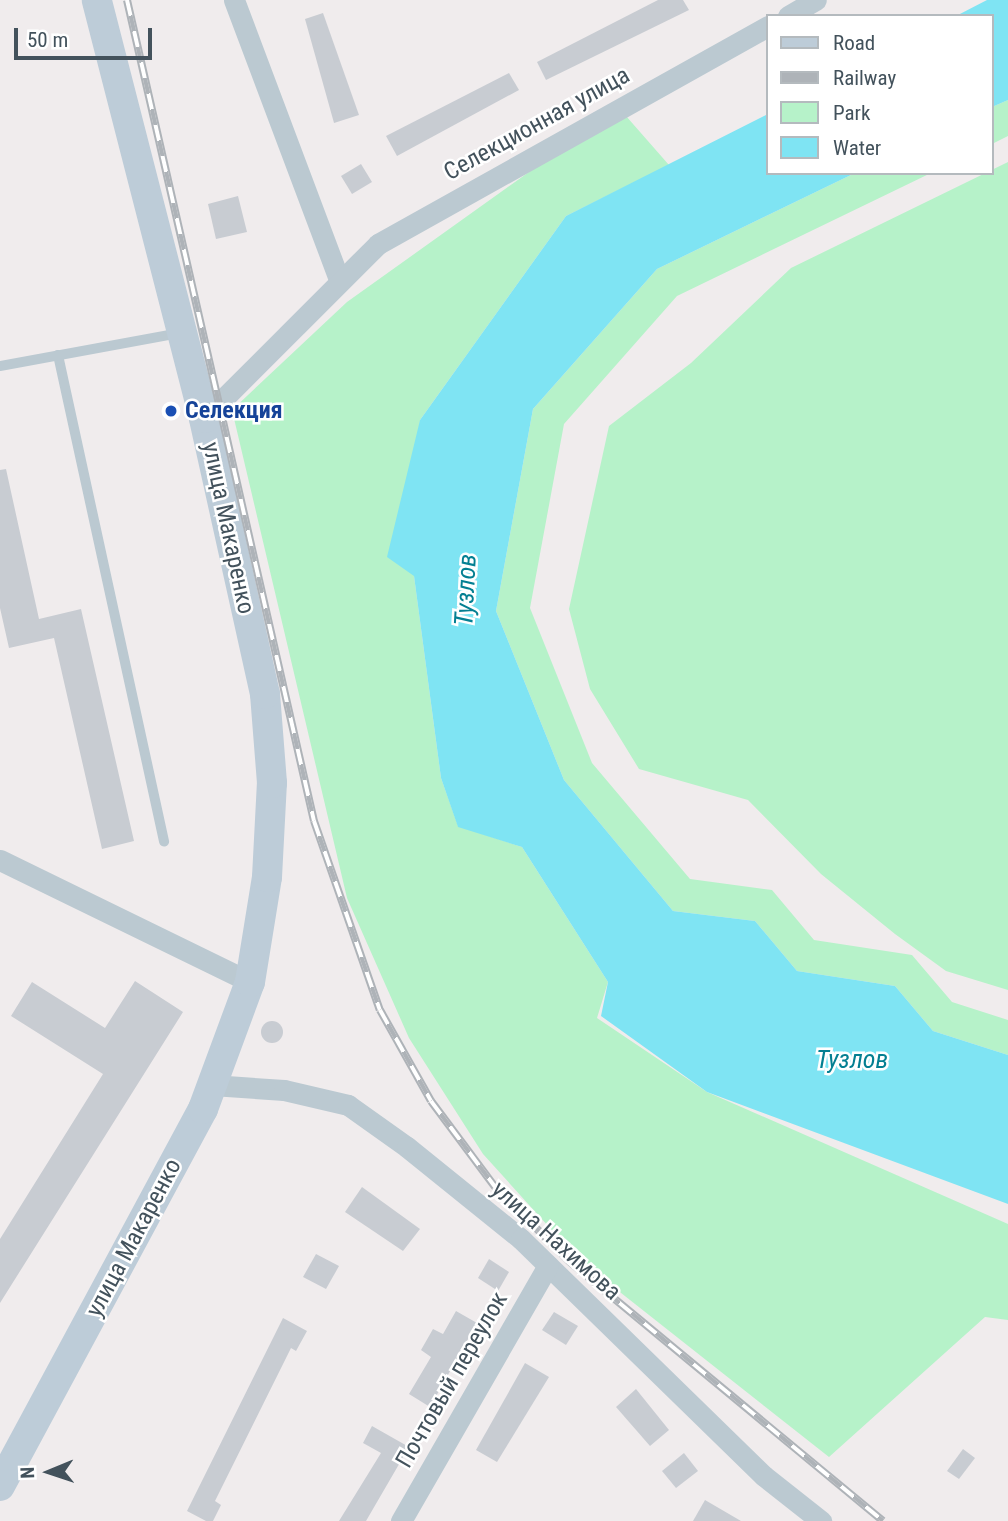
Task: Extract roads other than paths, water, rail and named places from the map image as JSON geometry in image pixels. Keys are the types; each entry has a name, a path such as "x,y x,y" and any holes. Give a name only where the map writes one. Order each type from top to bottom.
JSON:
{"main road":[{"name":"улица Макаренко","path":"0,1486 212,1085 250,982 267,877 272,783 265,694 204,418 97,0"}],"street":[{"path":"234,0 339,279"},
{"path":"792,14 816,0"},
{"name":"Селекционная улица","path":"204,418 339,279 400,230 766,27"},
{"path":"0,860 250,982"},
{"name":"улица Нахимова","path":"212,1085 284,1090 348,1105 548,1265 764,1476 821,1521"},
{"name":"Почтовый переулок","path":"401,1521 548,1265"}],"lane":[{"path":"0,366 182,333"},
{"path":"58,355 164,842"}],"water":[{"path":"987,0 1008,0 1008,100 994,106 994,14 960,14"},
{"name":"Тузлов","path":"766,115 766,175 851,175 657,269 533,409 496,611 564,780 673,911 755,921 797,971 895,986 933,1031 1008,1055 1008,1204 707,1092 601,1016 608,982 522,847 458,827 441,778 414,576 387,557 420,420 566,216"}],"railway":[{"path":"127,0 314,821 380,1010 431,1101 495,1187 570,1262 883,1521"}],"place":[{"name":"Селекция","path":"171,411"}]}
